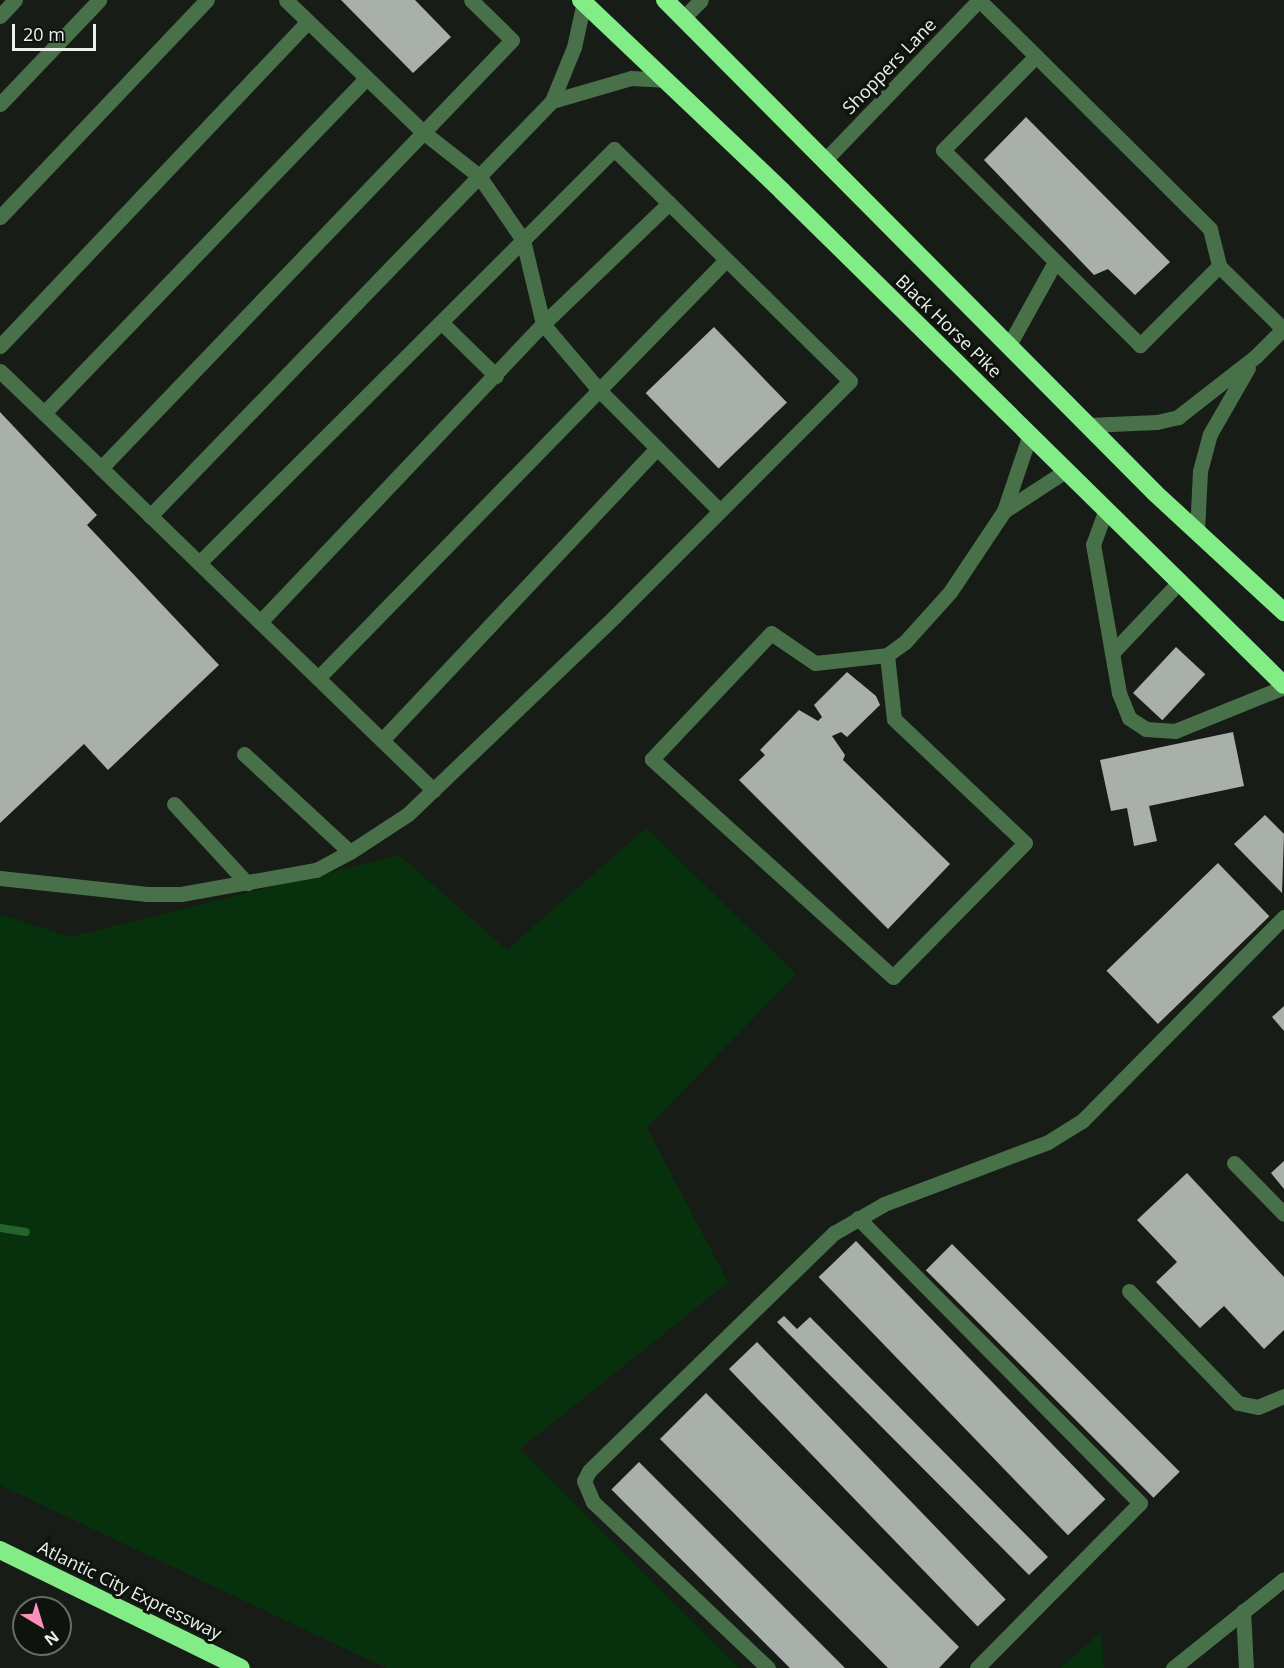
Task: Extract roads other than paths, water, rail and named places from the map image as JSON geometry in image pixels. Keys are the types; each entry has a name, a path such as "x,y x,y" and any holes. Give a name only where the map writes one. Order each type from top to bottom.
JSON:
{"highway":[{"name":"Black Horse Pike","path":"665,0 826,159 1088,425 1197,532 1284,612"},
{"name":"Black Horse Pike","path":"582,1 1067,470 1284,686"},
{"name":"Atlantic City Expressway","path":"0,1550 241,1668"}],"street":[{"path":"0,16 15,0"},
{"path":"0,104 99,0"},
{"path":"0,217 207,0"},
{"path":"286,0 423,132 478,176 523,240 543,324 599,390 718,509"},
{"path":"101,468 512,40 471,0"},
{"path":"683,18 701,0"},
{"path":"979,0 1210,229 1219,266 1284,328 1256,356 1178,417 1157,422 1088,425"},
{"name":"Shoppers Lane","path":"826,159 979,0"},
{"path":"150,516 552,101 574,47 582,1"},
{"path":"0,346 308,22"},
{"path":"1035,56 943,150 1140,345 1219,266"},
{"path":"44,413 366,78"},
{"path":"552,101 631,78 665,80"},
{"path":"0,878 147,894 181,894 316,870 350,852 408,814 615,616 718,509 850,381 614,149 199,563"},
{"path":"260,622 543,324 669,203"},
{"path":"318,678 726,260"},
{"path":"1009,345 1055,262"},
{"path":"441,322 496,376"},
{"path":"1197,532 1200,471 1210,434 1226,400 1256,356"},
{"path":"0,371 433,790"},
{"path":"887,655 894,719 1025,843 893,977 652,759 771,633 815,663 887,655 905,642 950,592 1004,511 1030,434"},
{"path":"382,740 657,448"},
{"path":"1004,511 1067,470"},
{"path":"1106,509 1094,544 1119,693 1129,718 1146,729 1175,732 1284,686"},
{"path":"1112,653 1180,581"},
{"path":"244,754 350,852"},
{"path":"174,804 247,883"},
{"path":"768,1668 593,1502 584,1480 589,1471 834,1233 884,1204 1048,1142 1082,1121 1284,917"},
{"path":"1234,1163 1284,1214"},
{"path":"858,1218 1140,1503 976,1668"},
{"path":"1128,1291 1238,1402 1258,1407 1284,1396"},
{"path":"1173,1668 1284,1579"},
{"path":"1243,1611 1246,1668"}],"waterway":[{"path":"0,1228 26,1232"}]}
